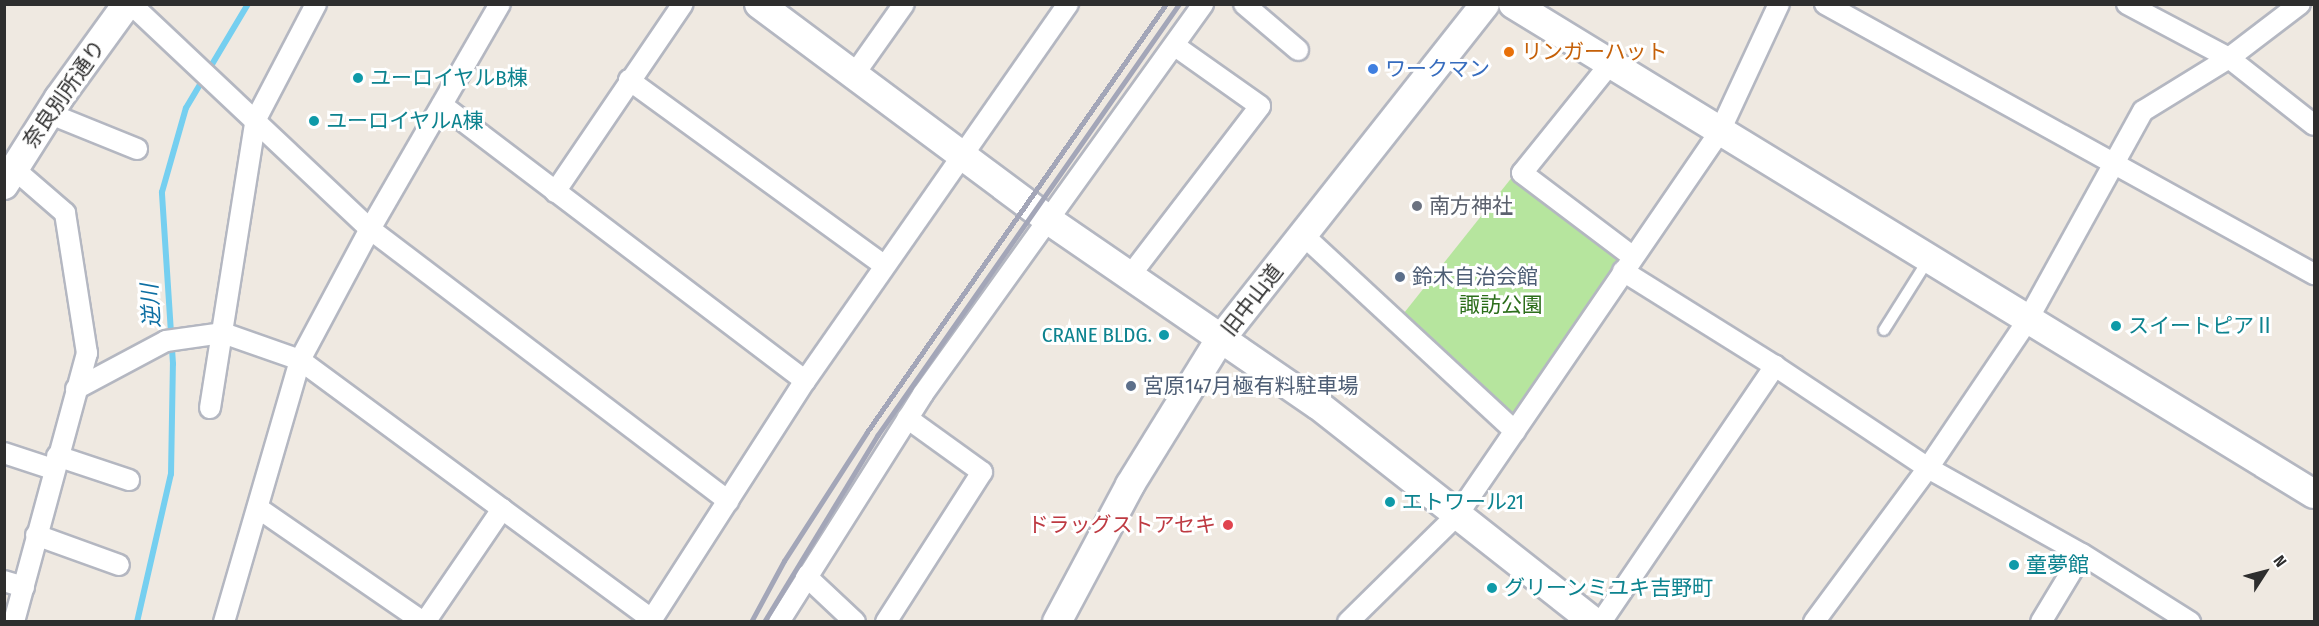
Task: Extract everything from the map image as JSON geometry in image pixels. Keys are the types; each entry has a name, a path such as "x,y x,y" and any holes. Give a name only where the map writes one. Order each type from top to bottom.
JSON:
{"street":[{"path":"129,4 256,119 370,229 728,501"},
{"name":"奈良別所通り","path":"9,176 48,113 129,4"},
{"path":"210,408 256,119 316,4"},
{"path":"224,621 300,360 370,229 500,4"},
{"path":"555,192 629,80 684,4"},
{"path":"759,4 1047,219 1219,341 1317,405 1594,621"},
{"path":"853,76 904,4"},
{"path":"76,389 175,340 222,333 300,360 651,620 805,381 960,155 1068,4"},
{"path":"779,621 908,418 1047,219 1203,4"},
{"path":"1244,4 1298,50"},
{"name":"旧中山道","path":"1057,621 1152,447 1219,341 1485,4"},
{"path":"1513,4 2027,321 2314,494"},
{"path":"1348,621 1458,514 1720,131 1779,4"},
{"path":"1825,4 2314,274"},
{"path":"2127,4 2229,58 2314,125"},
{"path":"1814,621 1928,468 2027,321 2143,111 2229,58 2300,4"},
{"path":"1129,277 1260,106 1173,45"},
{"path":"1610,64 1522,173 1628,264 1775,366 1928,468 2082,554 2190,621"},
{"path":"629,80 885,266"},
{"path":"442,105 805,381"},
{"path":"48,113 137,149"},
{"path":"9,176 65,213 87,353 36,535 18,620"},
{"path":"1303,235 1515,430"},
{"path":"1601,621 1775,366"},
{"path":"886,621 982,471 908,418"},
{"path":"4,453 129,480"},
{"path":"258,508 424,621 502,509"},
{"path":"36,535 119,565"},
{"path":"2040,621 2082,554"},
{"path":"806,576 855,621"},
{"path":"4,581 24,588"}],"lane":[{"path":"1884,330 1928,260"}],"green space":[{"name":"諏訪公園","path":"1513,176 1618,259 1514,416 1404,313"}],"waterway":[{"name":"逆川","path":"137,622 171,474 173,364 162,192 186,108 248,4"}],"railway":[{"path":"751,622 784,561 867,432 1166,4"},
{"path":"764,622 877,436 1179,4"}],"place":[{"name":"リンガーハット","path":"1509,52"},
{"name":"ワークマン","path":"1373,69"},
{"name":"ユーロイヤルB棟","path":"358,78"},
{"name":"ユーロイヤルA棟","path":"314,121"},
{"name":"南方神社","path":"1417,206"},
{"name":"鈴木自治会館","path":"1400,277"},
{"name":"スイートピアⅡ","path":"2116,326"},
{"name":"CRANE BLDG.","path":"1164,335"},
{"name":"宮原147月極有料駐車場","path":"1131,386"},
{"name":"エトワール21","path":"1390,502"},
{"name":"ドラッグストアセキ","path":"1228,525"},
{"name":"童夢館","path":"2014,565"},
{"name":"グリーンミユキ吉野町","path":"1492,588"}]}
